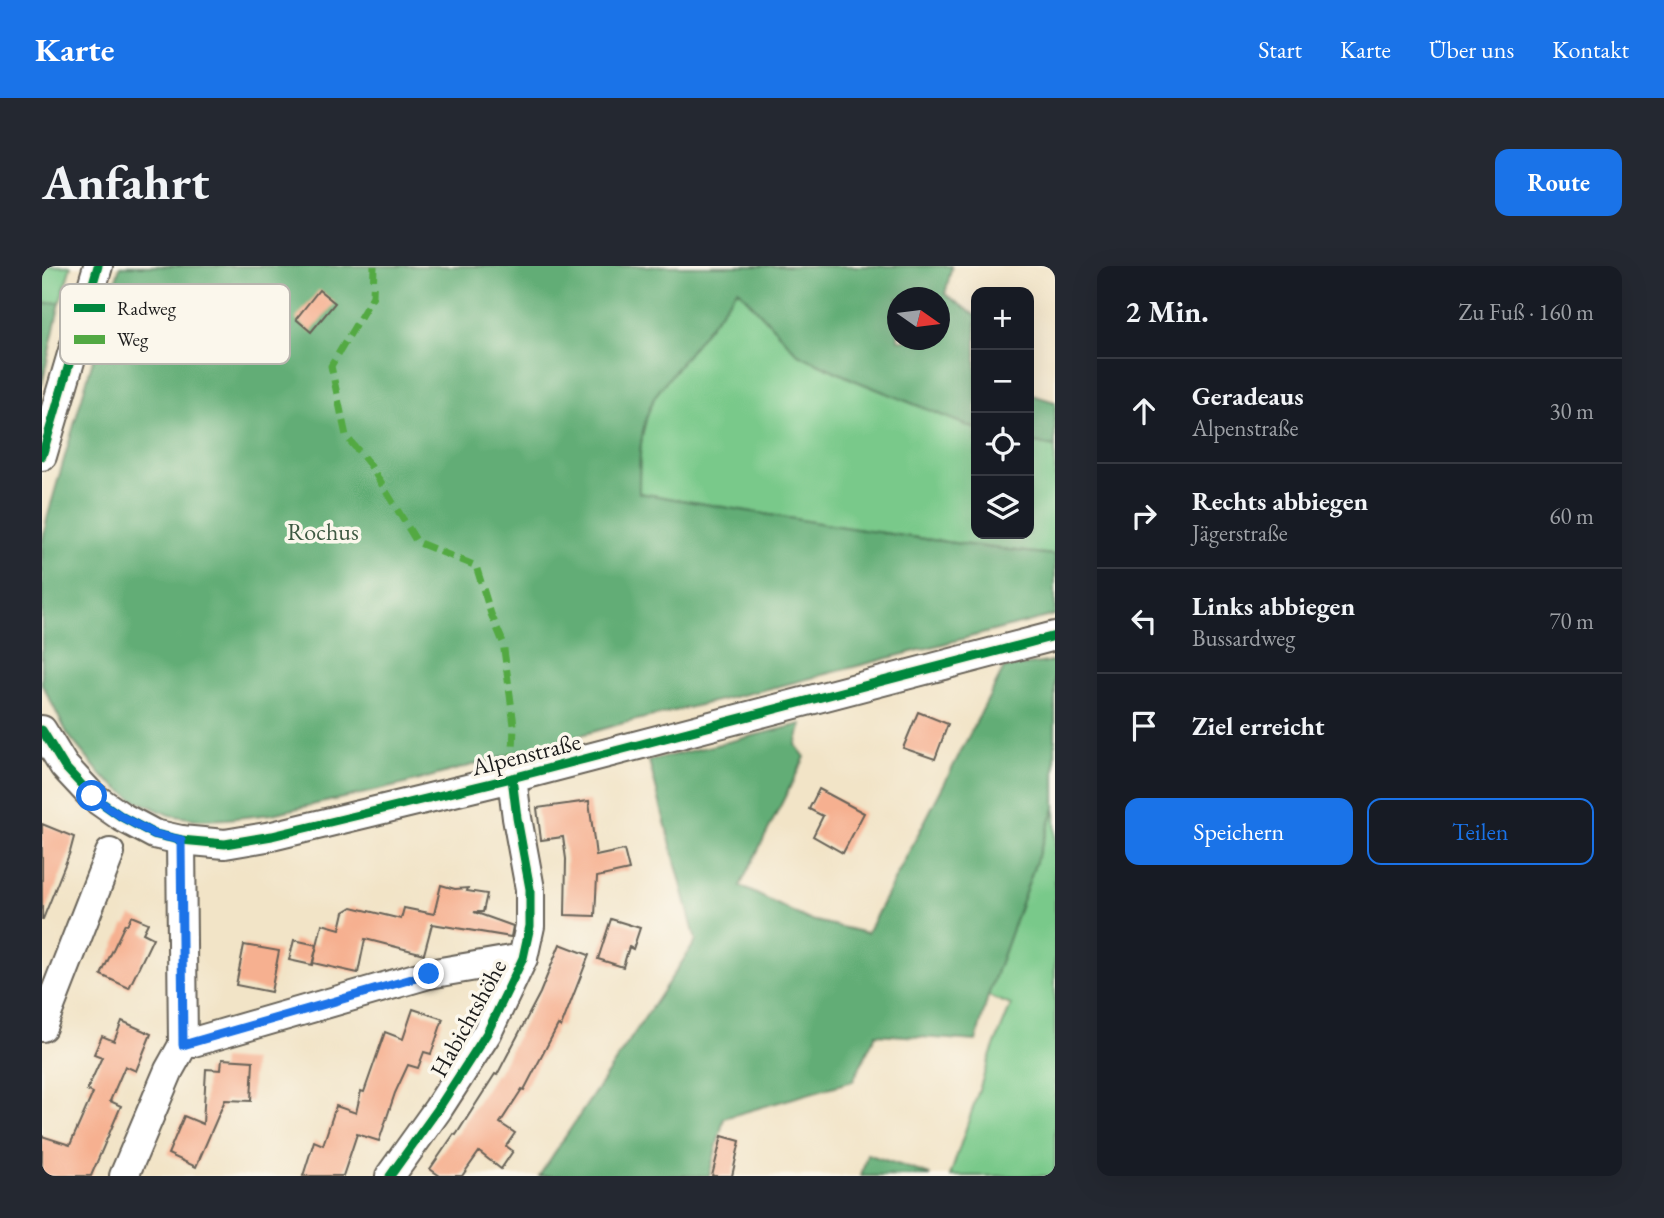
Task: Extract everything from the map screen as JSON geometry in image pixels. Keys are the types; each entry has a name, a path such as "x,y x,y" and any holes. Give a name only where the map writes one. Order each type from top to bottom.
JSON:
{"street":[{"path":"93,284 98,266"},
{"path":"42,456 69,364"},
{"name":"Alpenstraße","path":"42,730 64,766 92,796 122,817 154,834 181,840 225,844 272,836 512,778 1055,636"},
{"name":"Habichtshöhe","path":"390,1176 438,1109 487,1032 523,958 530,926 530,889 512,778"},
{"path":"124,1176 169,1070 183,1045 181,840"},
{"path":"42,1027 110,853"},
{"path":"183,1045 429,974 523,958"}],"green space":[{"path":"42,266 71,266 66,284 60,284 60,302 42,304"},
{"name":"Rochus","path":"120,266 952,266 947,287 887,287 887,350 950,350 950,298 971,312 971,427 854,380 798,354 738,289 655,396 643,432 639,493 899,535 1055,555 1055,615 624,723 401,785 272,814 200,820 169,815 133,799 102,776 68,735 42,684 42,545 47,518 92,364 290,364 290,284 115,284"},
{"path":"738,289 798,354 854,380 971,427 971,539 1034,539 1034,443 1055,447 1055,555 899,535 639,493 643,432 655,396"},
{"path":"60,302 42,385 42,304"},
{"path":"1034,396 1055,402 1055,447 1034,443"},
{"path":"1055,661 1055,808 988,996 976,1041 876,1034 853,1081 724,1118 709,1176 539,1176 696,941 649,761 802,724 796,745 805,757 740,886 807,919 867,933 1004,668"},
{"path":"1055,808 1055,1176 950,1176 991,1054 1011,1005 988,996"},
{"path":"867,1154 930,1175 930,1176 861,1176"}],"building":[{"path":"319,290 335,303 311,332 296,319"},
{"path":"918,712 948,724 935,759 903,748"},
{"path":"819,789 864,813 843,853 813,836 823,816 809,809"},
{"path":"589,801 596,856 624,850 629,870 597,877 595,916 565,915 566,859 563,837 541,840 537,808"},
{"path":"42,824 74,837 43,919 42,919"},
{"path":"441,885 455,889 468,888 467,891 487,894 483,912 474,912 513,926 511,937 432,924 424,954 365,939 358,973 313,963 322,924 340,929 344,912 352,907 401,919 404,908 434,914"},
{"path":"131,916 148,923 143,933 153,938 129,988 101,975"},
{"path":"611,919 640,928 633,949 629,947 623,967 598,959"},
{"path":"294,940 317,945 312,965 289,960"},
{"path":"560,944 589,955 561,1027 558,1025 524,1090 522,1089 500,1123 515,1133 506,1146 513,1151 501,1169 479,1152 462,1176 440,1176 430,1169 454,1134 456,1135 495,1074 497,1075 540,993"},
{"path":"244,945 279,951 271,992 236,985"},
{"path":"413,1009 443,1019 431,1054 424,1052 418,1068 408,1065 395,1093 379,1141 357,1134 343,1176 303,1176 314,1141 323,1145 336,1106 356,1113 361,1091 364,1092 385,1032 403,1039"},
{"path":"122,1021 151,1034 136,1071 125,1066 110,1101 121,1106 91,1176 42,1176 42,1136 70,1145 93,1093 87,1090 102,1057 94,1054 102,1036 114,1041"},
{"path":"222,1059 253,1061 251,1101 225,1100 196,1167 168,1154 184,1116 203,1124 206,1069 221,1070"},
{"path":"722,1136 740,1141 732,1176 712,1176"}],"marked path":[{"path":"374,266 373,296 331,366 346,436 370,465 417,542 476,566 503,642 514,725 512,778"}],"cycle path":[{"path":"93,284 98,266"},
{"path":"42,456 69,364"},
{"path":"42,730 64,766 92,796 122,817 154,834 181,840 225,844 272,836 512,778 1055,636"},
{"path":"390,1176 438,1109 487,1033 523,958 530,926 530,889 512,778"}],"route":[{"path":"92,796 122,817 154,834 181,840 183,1045 429,974"}]}
